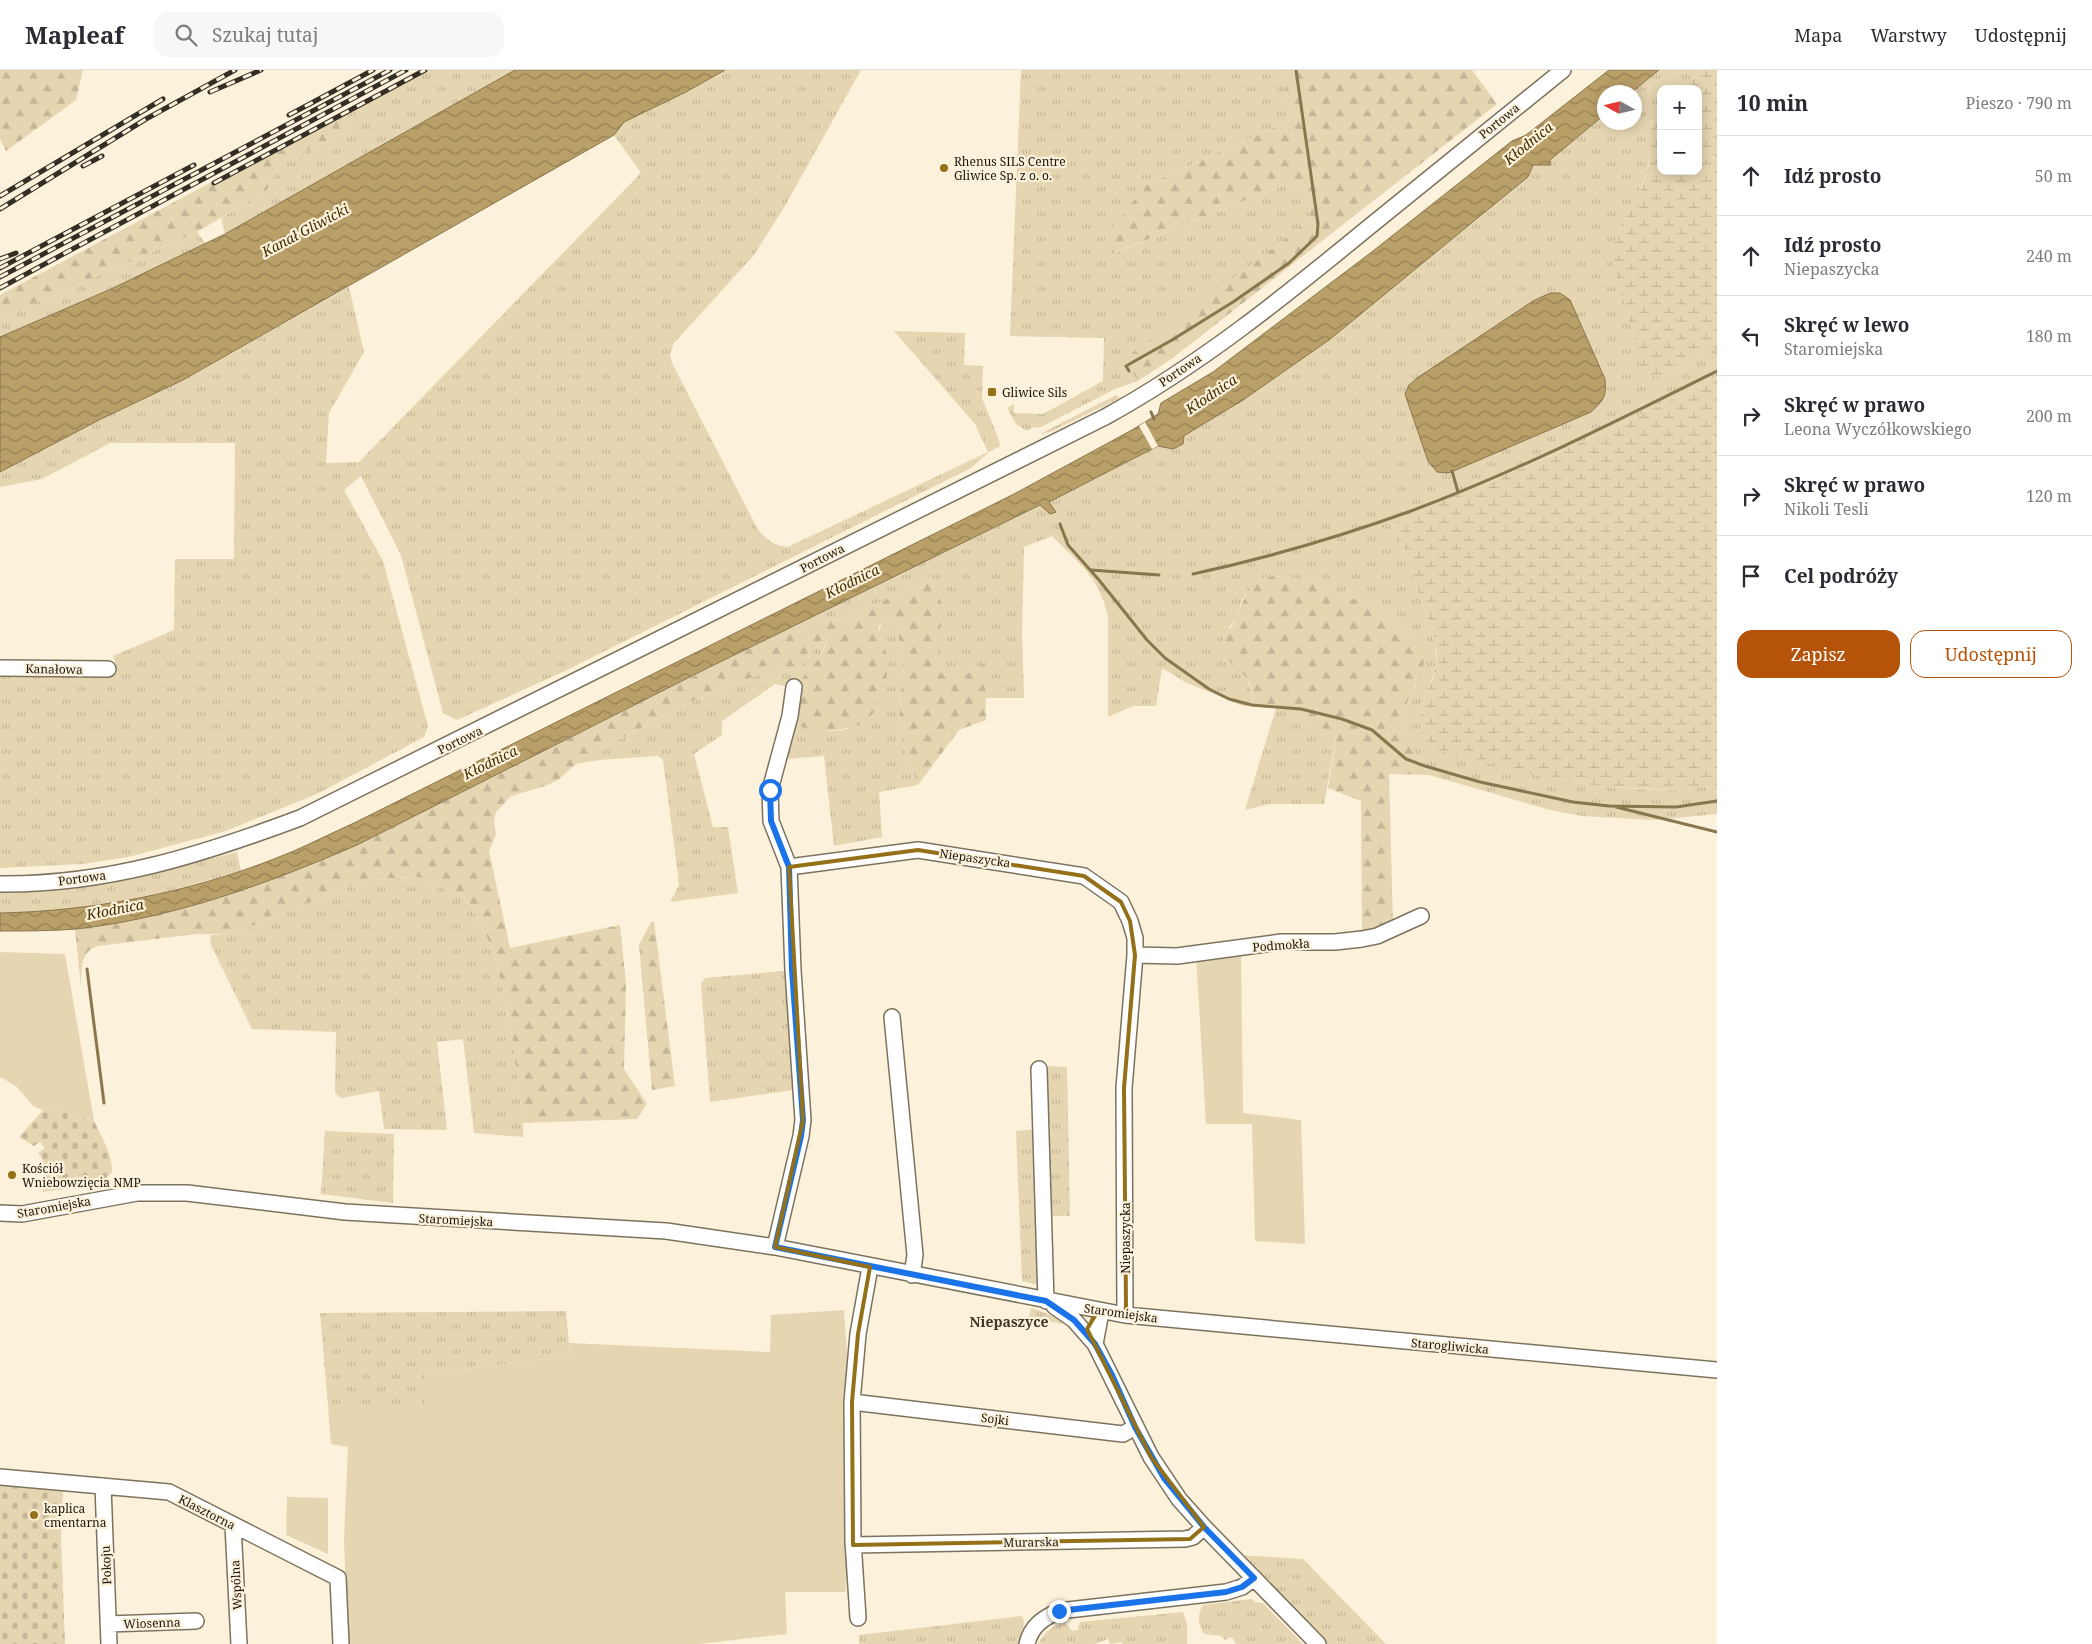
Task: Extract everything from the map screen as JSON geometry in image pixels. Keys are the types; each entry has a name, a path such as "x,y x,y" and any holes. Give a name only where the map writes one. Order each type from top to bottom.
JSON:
{"street":[{"name":"Portowa","path":"0,884 63,880 145,868 244,839 300,818 1091,424 1130,403 1240,330 1563,70"},
{"name":"Kanałowa","path":"0,668 108,669"},
{"path":"775,1247 803,1120 792,970 789,867 771,821 770,790 790,716 794,687"},
{"name":"Niepaszycka","path":"789,867 918,850 1084,876 1121,902 1130,921 1135,938 1124,1088 1124,1315"},
{"name":"Podmokła","path":"1135,955 1177,956 1281,942 1335,942 1362,939 1377,936 1421,916"},
{"path":"892,1017 915,1255 912,1275"},
{"path":"1039,1069 1046,1301 1066,1313 1092,1340"},
{"name":"Staromiejska","path":"0,1213 22,1214 137,1194 187,1193 353,1213 666,1232 775,1247 1100,1311 1183,1321"},
{"path":"858,1618 853,1545 852,1402 858,1334 870,1267"},
{"path":"1100,1311 1092,1316 1087,1329 1112,1375 1135,1427 1164,1478 1204,1527 1318,1644"},
{"name":"Starogliwicka","path":"1183,1321 1717,1370"},
{"name":"Sojki","path":"852,1402 1123,1434 1135,1427"},
{"name":"Klasztorna","path":"0,1477 169,1492 338,1578 340,1644"},
{"name":"Pokoju","path":"103,1486 109,1644"},
{"name":"Wspólna","path":"233,1525 239,1644"},
{"name":"Murarska","path":"853,1545 1186,1539 1193,1537 1204,1527"},
{"path":"1027,1644 1036,1624 1059,1611 1226,1592 1242,1587 1254,1578"},
{"name":"Wiosenna","path":"108,1624 196,1621"}],"highlighted area":[{"path":"918,850 1084,876 1121,902 1130,921 1135,955 1124,1088 1126,1306 1125,1315 1098,1311 1087,1329 1151,1457 1204,1527 1190,1539 853,1545 852,1402 858,1334 870,1267 775,1247 803,1120 789,867"}],"green space":[{"path":"0,70 83,70 76,100 6,151 0,139"},
{"path":"419,70 515,70 225,234 221,218 266,191 281,163 352,129 339,114"},
{"path":"725,70 861,70 785,206 754,255 674,343 670,354 672,363 757,528 771,542 788,547 988,452 975,424 894,331 965,333 964,365 983,366 982,398 1000,446 989,452 971,468 565,671 457,720 443,713 401,555 361,476 344,490 383,561 428,726 424,737 317,794 226,831 128,857 82,864 0,868 0,670 113,673 116,664 113,656 174,630 175,559 234,559 235,443 110,443 42,479 0,487 0,472 101,419 183,380 349,287 364,352 329,413 326,463 359,462 641,173 614,135 624,122 686,92"},
{"path":"1021,70 1283,70 1291,120 1146,185 1115,253 1289,183 1307,193 1311,220 1125,359 1138,381 1115,389 1039,428 1034,427 1027,431 1016,424 1007,408 1014,404 1014,413 1043,414 1103,381 1104,338 1010,336"},
{"path":"1283,70 1472,70 1497,104 1174,357 1138,381 1124,359 1311,220 1307,193 1289,183 1114,253 1113,227 1146,185 1291,120"},
{"path":"1659,70 1702,70 1684,85 1657,85 1657,113 1651,123 1647,173 1634,204 1618,231 1663,376 1717,348 1717,376 1619,426 1396,524 1435,642 1435,668 1422,707 1548,778 1605,787 1641,789 1679,790 1717,785 1717,814 1655,820 1582,816 1550,810 1429,775 1405,739 1406,707 1410,693 1416,684 1413,639 1385,614 1368,603 1343,596 1312,580 1274,576 1266,577 1257,582 1242,600 1236,620 1229,627 1228,659 1247,679 1252,691 1252,705 1277,705 1243,706 1185,682 1162,668 1156,706 1133,706 1108,717 1108,617 1104,603 1094,581 1052,536 1024,547 1022,632 1024,698 984,698 985,663 968,673 957,676 951,676 939,671 936,651 938,639 928,579 843,620 828,621 795,633 766,640 1041,505 1050,514 1055,512 1049,502 1158,446 1167,447 1215,418 1308,354 1353,320 1528,178 1533,165 1550,160 1597,121 1597,130 1642,130 1641,85"},
{"path":"1702,70 1717,70 1717,348 1663,376 1655,377 1643,369 1611,256 1616,236 1647,173 1652,123 1657,112 1657,175 1702,175 1702,85 1684,85"},
{"path":"339,114 352,129 281,163 266,191 197,232 0,319 0,295"},
{"path":"197,232 206,244 111,289 0,337 0,319"},
{"path":"1717,376 1717,785 1679,790 1605,787 1548,778 1438,751 1424,736 1420,720 1422,707 1433,678 1437,654 1435,642 1396,524 1397,519 1400,515 1487,483 1619,426"},
{"path":"1116,395 1120,398 1050,432 1040,434"},
{"path":"1274,576 1312,580 1343,596 1368,603 1385,614 1413,639 1421,650 1424,662 1421,674 1410,693 1406,707 1405,739 1429,775 1389,774 1393,925 1362,932 1361,801 1328,788 1337,734 1293,716 1278,705 1252,705 1251,685 1226,657 1223,649 1224,636 1234,623 1245,597 1253,585"},
{"path":"928,579 936,589 942,610 937,659 939,671 951,676 957,676 968,673 985,663 986,720 959,730 918,785 902,740 899,725 903,659 896,625 882,621 879,630 887,657 886,684 878,706 864,722 848,728 825,731 805,728 798,724 795,717 798,686 821,655 827,634 798,669 755,676 692,701 605,748 600,754 599,760 576,764 558,780 511,796 496,812 494,822 496,834 489,851 510,948 620,925 626,983 624,1069 647,1104 637,1119 523,1123 512,1036 494,951 468,900 420,877 366,879 247,928 227,934 196,934 98,946 87,952 83,962 81,987 75,929 148,916 184,907 254,886 323,860 357,845 766,640 795,633 828,621 843,620"},
{"path":"882,621 896,625 903,659 899,725 902,740 918,785 879,792 882,837 834,846 824,756 773,760 789,687 775,684 722,721 722,735 694,754 713,827 728,827 738,893 670,902 679,885 663,760 658,756 599,760 600,754 605,748 618,740 692,701 755,676 798,669 828,633 822,652 812,668 820,730 848,729 887,669 886,653 879,632"},
{"path":"1277,705 1293,716 1337,733 1324,804 1269,804 1245,810"},
{"path":"237,852 241,871 170,891 87,908 0,913 0,893 43,891 119,881"},
{"path":"420,877 468,900 494,951 512,1036 523,1123 523,1137 474,1133 463,1039 437,1042 447,1130 384,1129 379,1091 341,1098 335,1093 336,1032 252,1029 210,943 211,935 227,934 247,928 366,879"},
{"path":"654,921 675,1086 652,1090 639,945 651,922"},
{"path":"1241,948 1243,1113 1301,1120 1305,1244 1255,1241 1252,1124 1206,1124 1196,954"},
{"path":"0,952 65,954 94,1121 55,1109 43,1110 33,1106 16,1086 0,1077"},
{"path":"793,970 801,1089 710,1102 701,984 705,978"},
{"path":"1043,1066 1067,1067 1070,1216 1047,1216"},
{"path":"55,1109 94,1121 106,1146 112,1166 112,1172 99,1185 42,1192 46,1181 46,1167 38,1153 45,1148 40,1142 34,1146 19,1137 43,1110"},
{"path":"1039,1129 1043,1286 1022,1281 1016,1131"},
{"path":"325,1131 394,1134 393,1203 321,1194"},
{"path":"1031,1308 1057,1317 1065,1322 1062,1324 1029,1317"},
{"path":"844,1310 848,1368 846,1592 785,1592 787,1634 699,1644 348,1644 344,1540 348,1447 331,1444 328,1406 425,1406 425,1374 570,1356 569,1343 770,1352 771,1315"},
{"path":"566,1311 570,1356 425,1374 425,1406 328,1406 320,1313"},
{"path":"0,1483 63,1488 61,1537 65,1644 0,1644"},
{"path":"287,1497 328,1498 328,1554 286,1535"},
{"path":"1239,1555 1303,1559 1386,1644 1327,1644"},
{"path":"1252,1599 1255,1602 1263,1603 1303,1644 1236,1644 1232,1637 1225,1640 1221,1636 1204,1634 1199,1620 1203,1605"},
{"path":"1183,1612 1187,1624 1187,1644 1123,1644 1121,1642 1110,1644 1108,1639 1095,1644 1038,1644 1049,1630 1061,1624 1066,1623 1072,1631 1078,1630 1080,1622"},
{"path":"1022,1616 1024,1622 1019,1644 859,1644 859,1635"}],"water":[{"name":"Kanał Gliwicki","path":"515,70 725,70 686,92 624,122 614,135 183,380 101,419 0,472 0,337 111,289 225,234"},
{"name":"Kłodnica","path":"1609,70 1659,70 1641,85 1597,85 1597,121 1550,160 1550,165 1533,165 1528,177 1329,340 1243,400 1184,436 1183,444 1173,449 1158,446 1049,502 1056,512 1050,514 1040,505 706,669 357,845 289,873 220,898 149,917 76,929 0,931 0,913 35,912 139,898 208,882 294,851 354,823 1014,494 1158,414 1161,403 1213,372 1373,251 1512,141 1526,135"},
{"path":"1550,293 1560,293 1570,300 1605,379 1605,395 1591,412 1456,470 1448,473 1437,472 1428,461 1405,394 1409,385 1533,301"}],"pier":[{"path":"1145,422 1158,446 1152,449 1139,426"}],"waterway":[{"path":"1129,371 1126,366 1233,302 1289,263 1317,236 1318,224 1296,70"},
{"path":"1193,574 1276,554 1330,538 1384,521 1450,496 1566,445 1717,371"},
{"path":"1151,412 1154,419"},
{"path":"1452,471 1458,492"},
{"path":"1060,524 1068,545 1147,640 1165,658 1209,689 1229,699 1252,705 1301,709 1342,719 1372,730 1406,759 1425,766 1480,782 1573,802 1609,806 1676,807 1717,801"},
{"path":"1091,570 1159,575"},
{"path":"1616,807 1717,832"},
{"path":"87,969 104,1103"}],"railway":[{"path":"0,209 146,119 235,70"},
{"path":"210,92 261,70"},
{"path":"289,115 373,70"},
{"path":"0,277 390,70"},
{"path":"0,288 406,70"},
{"path":"214,183 425,70"},
{"path":"0,196 163,99"},
{"path":"83,166 102,156"},
{"path":"0,268 194,165"},
{"path":"0,259 16,253"}],"place":[{"name":"Rhenus SILS Centre Gliwice Sp. z o. o.","path":"944,168"},
{"name":"Gliwice Sils","path":"992,392"},
{"name":"Kościół Wniebowzięcia NMP","path":"12,1175"},
{"name":"kaplica cmentarna","path":"34,1515"}],"district":[{"name":"Niepaszyce","path":"1009,1321"}],"route":[{"path":"770,790 771,821 789,867 792,970 803,1120 775,1247 1046,1301 1066,1313 1095,1344 1112,1375 1135,1427 1164,1478 1179,1499 1204,1527 1254,1578 1234,1591 1059,1611"}]}
